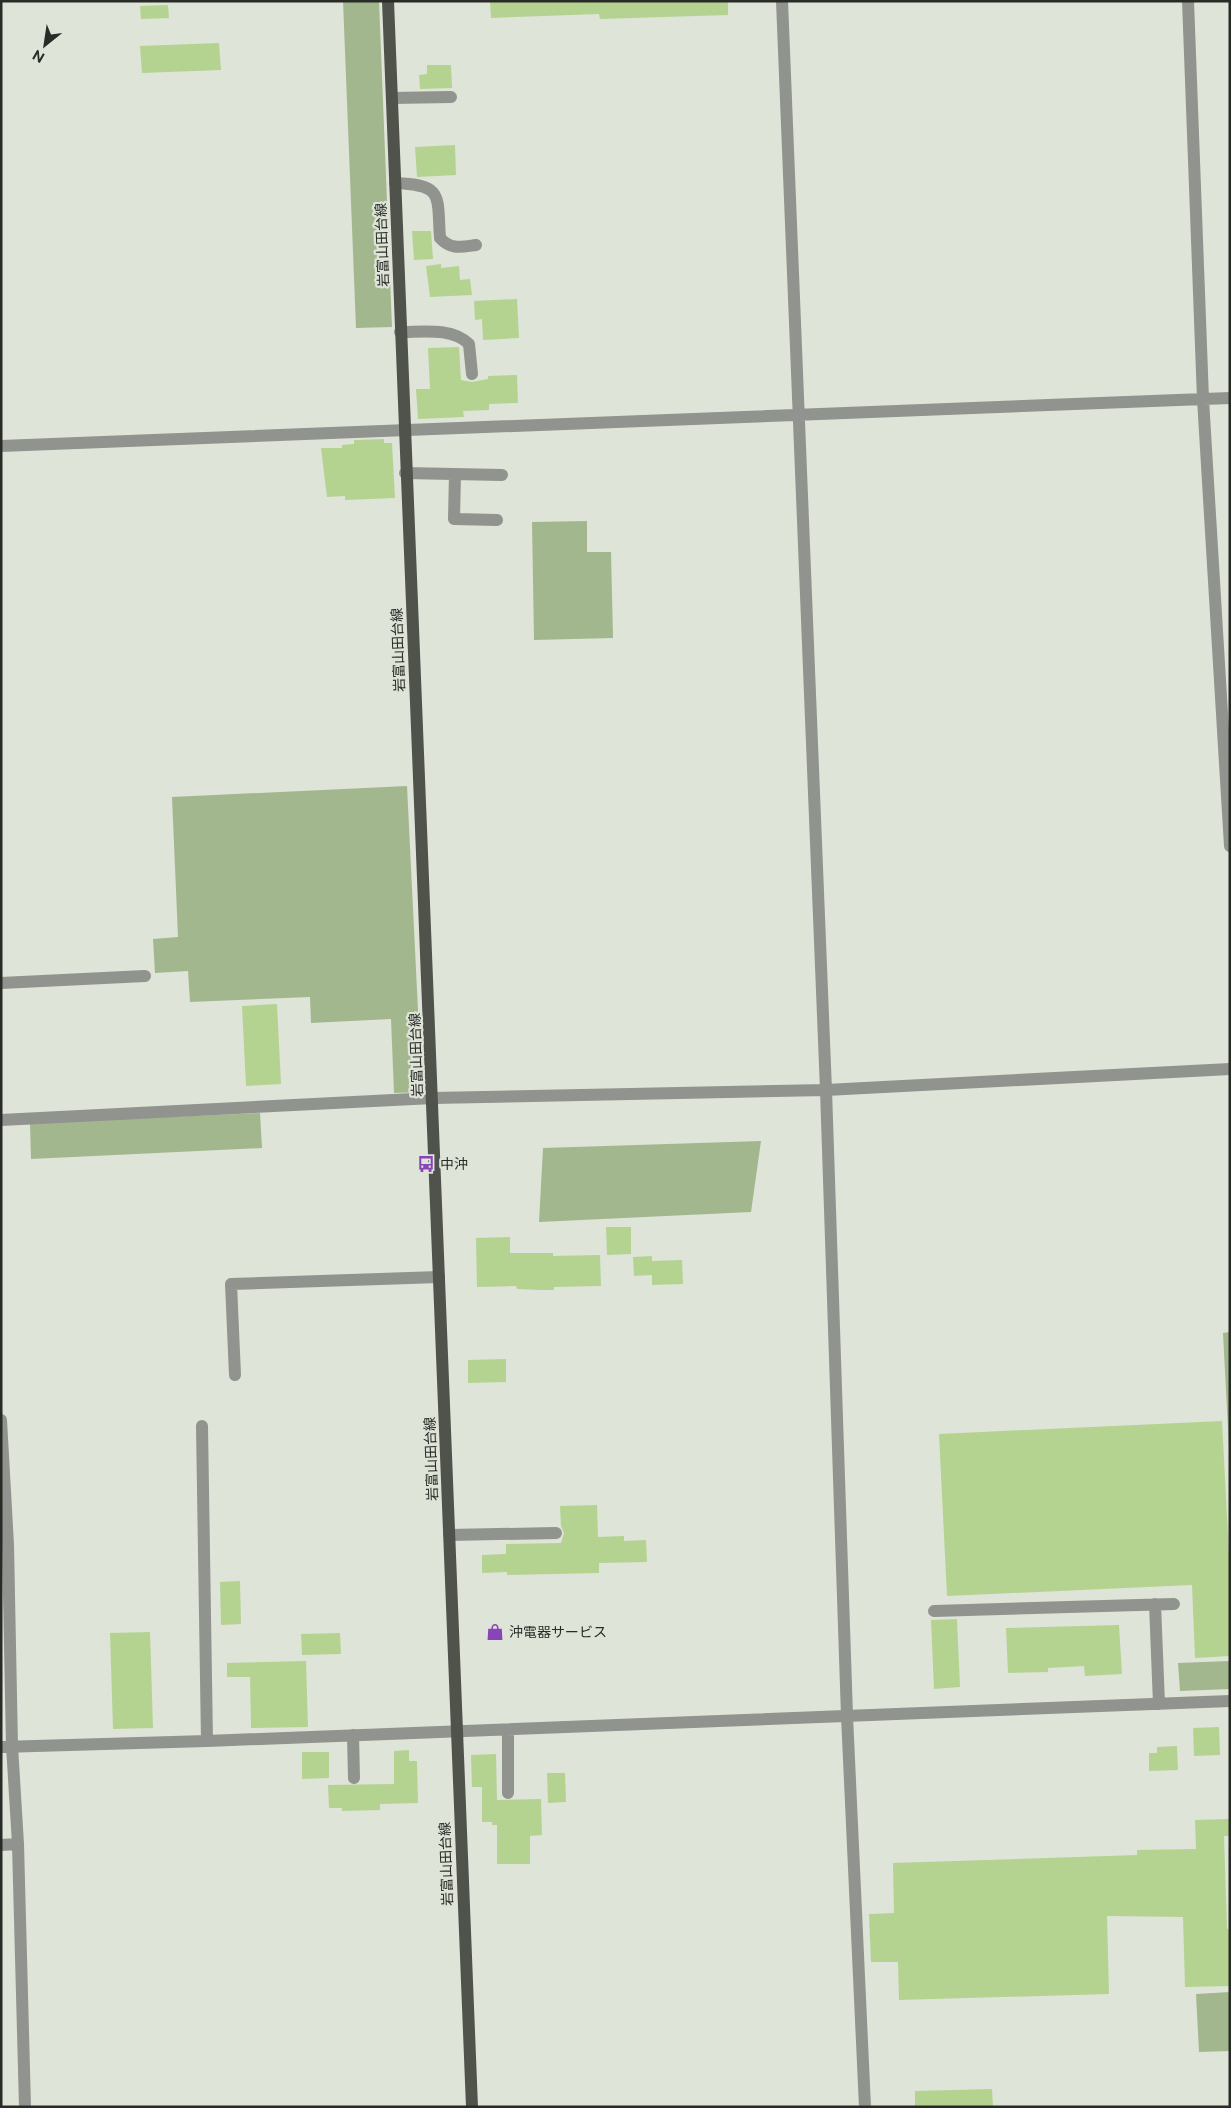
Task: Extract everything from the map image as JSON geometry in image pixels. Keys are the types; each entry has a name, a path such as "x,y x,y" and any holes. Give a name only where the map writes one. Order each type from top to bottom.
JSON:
{"main road":[{"name":"岩富山田台線","path":"388,1 403,429 433,1098 456,1732 472,2107"}],"street":[{"path":"782,1 826,1090 847,1716 865,2107"},
{"path":"1188,1 1203,399 1230,846"},
{"path":"392,98 451,97"},
{"path":"395,183 420,184 429,188 437,197 440,238 445,244 454,248 476,245"},
{"path":"400,332 447,333 463,338 469,344 472,374"},
{"path":"1,446 1230,398"},
{"path":"406,473 502,475"},
{"path":"455,474 454,519 497,520"},
{"path":"1,983 145,976"},
{"path":"1,1120 433,1098 826,1090 1230,1069"},
{"path":"235,1375 231,1284 439,1277"},
{"path":"1,1420 7,1746 18,1844 25,2107"},
{"path":"202,1426 208,1741"},
{"path":"449,1534 556,1533"},
{"path":"1155,1604 1158,1704"},
{"path":"934,1611 1174,1604"},
{"path":"7,1746 353,1736 1230,1701"},
{"path":"508,1730 508,1793"},
{"path":"353,1736 354,1778"},
{"path":"1,1845 18,1844"}],"green space":[{"path":"343,1 379,1 392,327 356,328"},
{"path":"587,521 587,552 611,552 613,638 534,640 532,522"},
{"path":"407,786 422,1092 394,1093 391,1019 311,1023 310,997 190,1002 188,971 155,973 153,939 178,937 172,797"},
{"path":"260,1113 262,1148 31,1159 30,1123"},
{"path":"761,1141 751,1212 539,1222 543,1148"},
{"path":"1230,1332 1230,1467 1223,1333"},
{"path":"1230,1661 1230,1689 1180,1691 1178,1663"},
{"path":"1230,1992 1230,2051 1199,2052 1196,1994"}],"building":[{"path":"490,1 728,1 728,15 600,19 599,14 491,18"},
{"path":"168,5 169,18 141,19 140,6"},
{"path":"219,43 221,70 142,73 140,46"},
{"path":"427,65 451,65 452,88 420,89 419,75 427,74"},
{"path":"455,145 456,175 417,177 415,147"},
{"path":"412,231 431,231 433,259 414,260"},
{"path":"441,264 441,268 459,266 460,280 470,279 472,295 430,297 426,266"},
{"path":"517,299 519,338 483,340 482,319 475,320 474,301"},
{"path":"459,347 461,380 472,382 488,379 488,376 517,375 518,403 489,404 489,410 463,411 464,417 418,419 416,389 430,389 428,348"},
{"path":"384,439 384,443 392,443 395,498 345,500 345,496 327,497 321,448 342,448 342,445 354,444 354,440"},
{"path":"277,1004 281,1084 246,1086 242,1006"},
{"path":"606,1227 631,1227 631,1254 607,1255"},
{"path":"510,1237 510,1253 553,1253 553,1256 600,1255 601,1286 554,1287 554,1290 517,1289 516,1286 477,1287 476,1238"},
{"path":"652,1256 652,1261 682,1260 683,1284 652,1285 652,1275 634,1276 633,1257"},
{"path":"506,1359 506,1382 468,1383 468,1360"},
{"path":"1222,1421 1230,1575 1230,1656 1195,1658 1192,1585 947,1596 939,1434"},
{"path":"597,1505 598,1537 624,1536 624,1541 646,1540 647,1562 599,1563 599,1573 507,1575 507,1572 482,1573 482,1555 506,1554 506,1544 561,1543 564,1533 561,1526 560,1506"},
{"path":"240,1581 241,1624 221,1625 220,1582"},
{"path":"957,1619 960,1687 934,1689 931,1620"},
{"path":"1119,1625 1122,1674 1085,1676 1084,1666 1048,1668 1048,1672 1008,1673 1006,1628"},
{"path":"150,1632 153,1728 113,1729 110,1633"},
{"path":"340,1633 341,1654 302,1655 301,1634"},
{"path":"306,1661 308,1727 251,1728 250,1677 227,1677 227,1663"},
{"path":"1219,1727 1220,1755 1194,1756 1193,1728"},
{"path":"1177,1746 1178,1770 1149,1771 1149,1753 1157,1753 1157,1747"},
{"path":"409,1750 409,1761 417,1761 418,1803 380,1804 380,1810 342,1811 342,1808 329,1808 328,1785 394,1784 394,1751"},
{"path":"302,1752 329,1752 329,1778 302,1779"},
{"path":"496,1754 497,1800 541,1799 542,1835 530,1836 530,1864 497,1864 497,1825 492,1825 492,1822 482,1822 482,1787 472,1787 471,1755"},
{"path":"547,1773 565,1773 566,1802 548,1803"},
{"path":"1229,1819 1230,1836 1224,1836 1227,1929 1230,1929 1230,1986 1185,1987 1183,1917 1107,1916 1109,1994 899,2000 898,1962 871,1962 869,1914 894,1913 893,1863 1137,1855 1137,1850 1196,1849 1195,1820"},
{"path":"992,2089 993,2107 915,2107 915,2091"}],"place":[{"name":"中沖","path":"426,1164"},
{"name":"沖電器サービス","path":"495,1632"}]}
